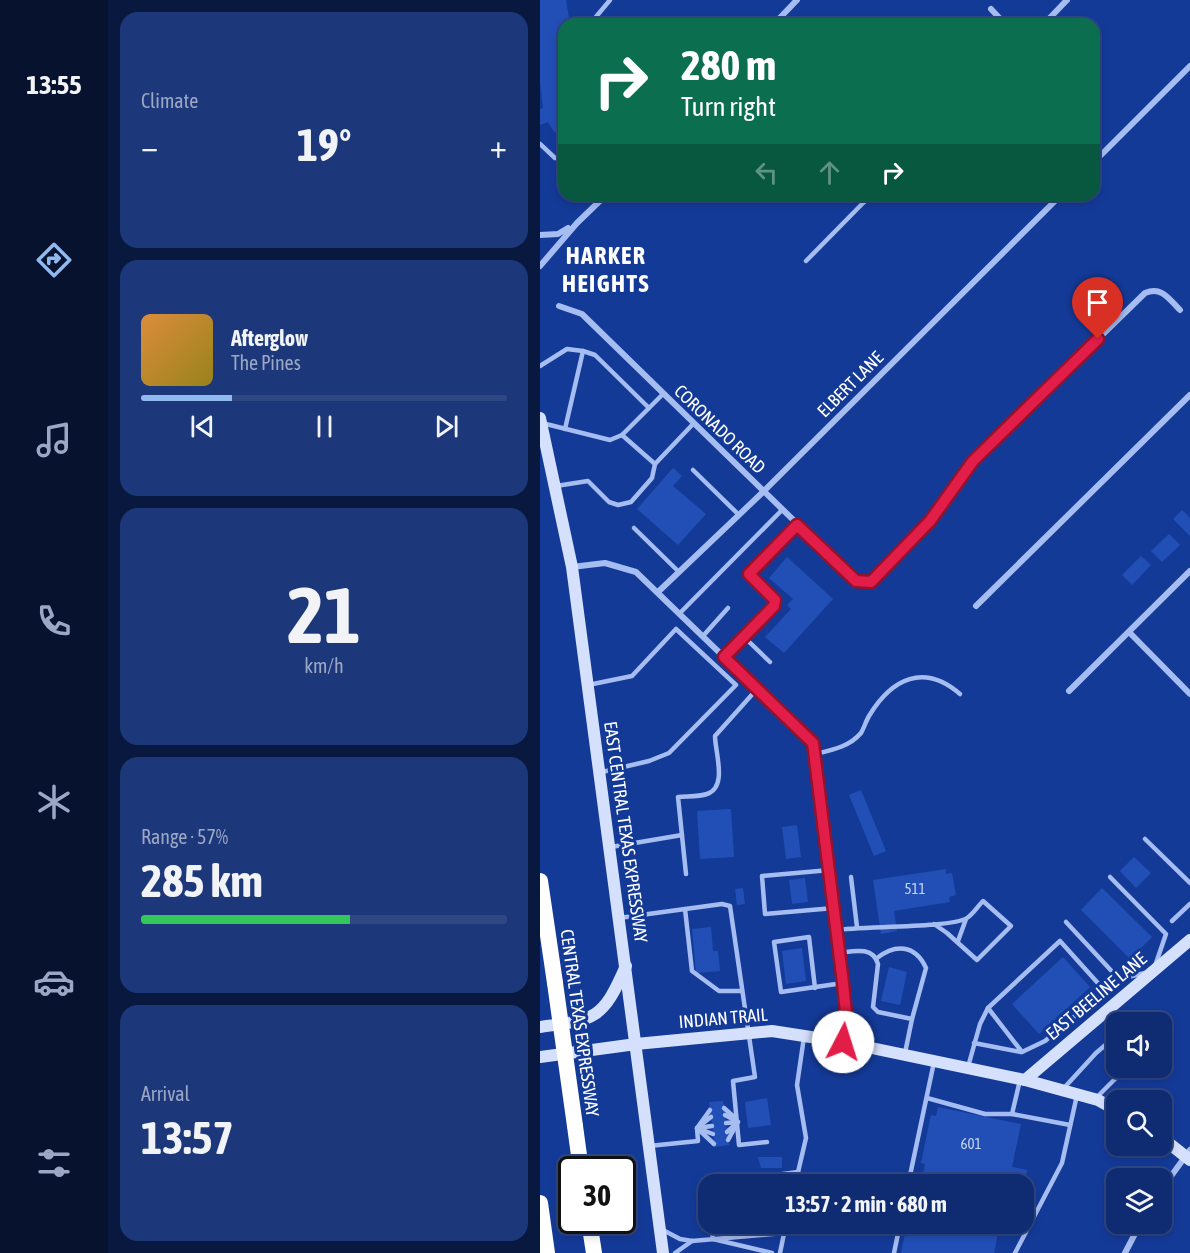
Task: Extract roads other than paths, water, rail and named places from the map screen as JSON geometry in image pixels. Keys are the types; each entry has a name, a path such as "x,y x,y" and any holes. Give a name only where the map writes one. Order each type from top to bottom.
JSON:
{"highway":[{"name":"CENTRAL TEXAS EXPRESSWAY","path":"540,882 579,1156"},
{"path":"540,1203 547,1253"},
{"path":"591,1234 594,1253"}],"main road":[{"name":"EAST CENTRAL TEXAS EXPRESSWAY","path":"541,420 572,567 663,1253"},
{"name":"EAST BEELINE LANE","path":"1022,1080 1190,940"},
{"path":"540,1027 579,1022 596,1015 608,1005 626,966"},
{"name":"INDIAN TRAIL","path":"540,1057 748,1031 805,1035 1022,1080 1095,1099 1106,1105"},
{"path":"1172,1144 1188,1155"}],"street":[{"path":"780,18 797,0"},
{"path":"1050,18 1066,0"},
{"path":"991,9 999,18"},
{"path":"1100,156 1190,66"},
{"path":"540,266 577,222 600,201"},
{"name":"ELBERT LANE","path":"658,592 763,492 1055,201"},
{"path":"540,235 558,234 577,222"},
{"name":"CORONADO ROAD","path":"559,306 582,314 856,581 871,582 930,521 973,461 1145,293 1153,289 1161,291 1180,310"},
{"path":"976,606 1190,395"},
{"path":"572,567 605,563 636,572 813,743 843,983 847,1023 843,1042"},
{"path":"1069,691 1190,571"},
{"path":"1129,632 1190,694"},
{"path":"1172,1176 1188,1155"},
{"path":"1125,1253 1135,1234"}],"lane":[{"path":"595,18 610,0"},
{"path":"540,144 555,158 558,157"},
{"path":"806,261 864,202"},
{"path":"540,366 567,349 595,355 649,408"},
{"path":"565,429 583,351"},
{"path":"541,420 565,429 610,440 622,435 663,394"},
{"path":"555,487 588,481 609,502 618,505 631,502 652,478 655,464 693,424"},
{"path":"622,435 655,464"},
{"path":"693,470 739,515"},
{"path":"680,613 782,510"},
{"path":"724,657 774,606 775,600 749,574 797,525"},
{"path":"634,528 679,573"},
{"path":"703,636 728,608"},
{"path":"588,685 632,676 676,628 736,685 669,753 649,761 600,772"},
{"path":"744,637 770,662"},
{"path":"815,754 842,748 861,733 869,715 895,685 920,675 946,682 960,694"},
{"path":"686,874 678,797 708,794 714,789 719,778 715,736 757,689"},
{"path":"610,847 682,835"},
{"path":"1145,839 1190,883"},
{"path":"830,870 762,876 765,914 834,908"},
{"path":"851,877 857,927"},
{"path":"974,1043 1022,1052 1044,1041 1119,980 1154,971 1166,934 1110,877"},
{"path":"934,924 958,941 977,960 1011,926 983,901 966,919 958,941"},
{"path":"619,918 722,904 730,906 755,1077 733,1081 739,1145 767,1142"},
{"path":"1172,921 1190,904"},
{"path":"685,909 692,970 719,991 742,991"},
{"path":"836,930 934,924 966,919"},
{"path":"1066,922 1119,980"},
{"path":"815,987 809,937 774,942 781,992 843,983"},
{"path":"968,1069 974,1043 988,1008 1060,941 1105,991"},
{"path":"877,958 888,949 905,949 923,962 926,968 905,1056"},
{"path":"839,953 859,951 871,953 877,958 873,1007 878,1012 912,1019"},
{"path":"988,1008 1022,1052"},
{"path":"1070,1020 1081,1032"},
{"path":"791,1174 798,1173 806,1138 797,1085 805,1035"},
{"path":"1062,1090 1106,1044"},
{"path":"910,1174 934,1062"},
{"path":"1095,1099 1116,1078"},
{"path":"1012,1114 1022,1080"},
{"path":"1015,1253 1062,1163 1077,1094"},
{"path":"927,1098 985,1114 1012,1114 1070,1125"},
{"path":"724,1108 738,1122"},
{"path":"649,1146 698,1141 697,1128 710,1110"},
{"path":"725,1115 738,1122"},
{"path":"697,1128 711,1117"},
{"path":"726,1123 738,1122"},
{"path":"727,1132 738,1122"},
{"path":"728,1140 738,1122"},
{"path":"697,1128 712,1125"},
{"path":"697,1128 713,1134"},
{"path":"697,1128 714,1144"},
{"path":"660,1229 680,1239 692,1241 771,1234"},
{"path":"712,1234 713,1239"},
{"path":"780,1253 784,1234"},
{"path":"894,1253 898,1234"},
{"path":"713,1239 772,1253"},
{"path":"675,1253 692,1241"}],"district":[{"name":"HARKER HEIGHTS","path":"606,269"}]}
